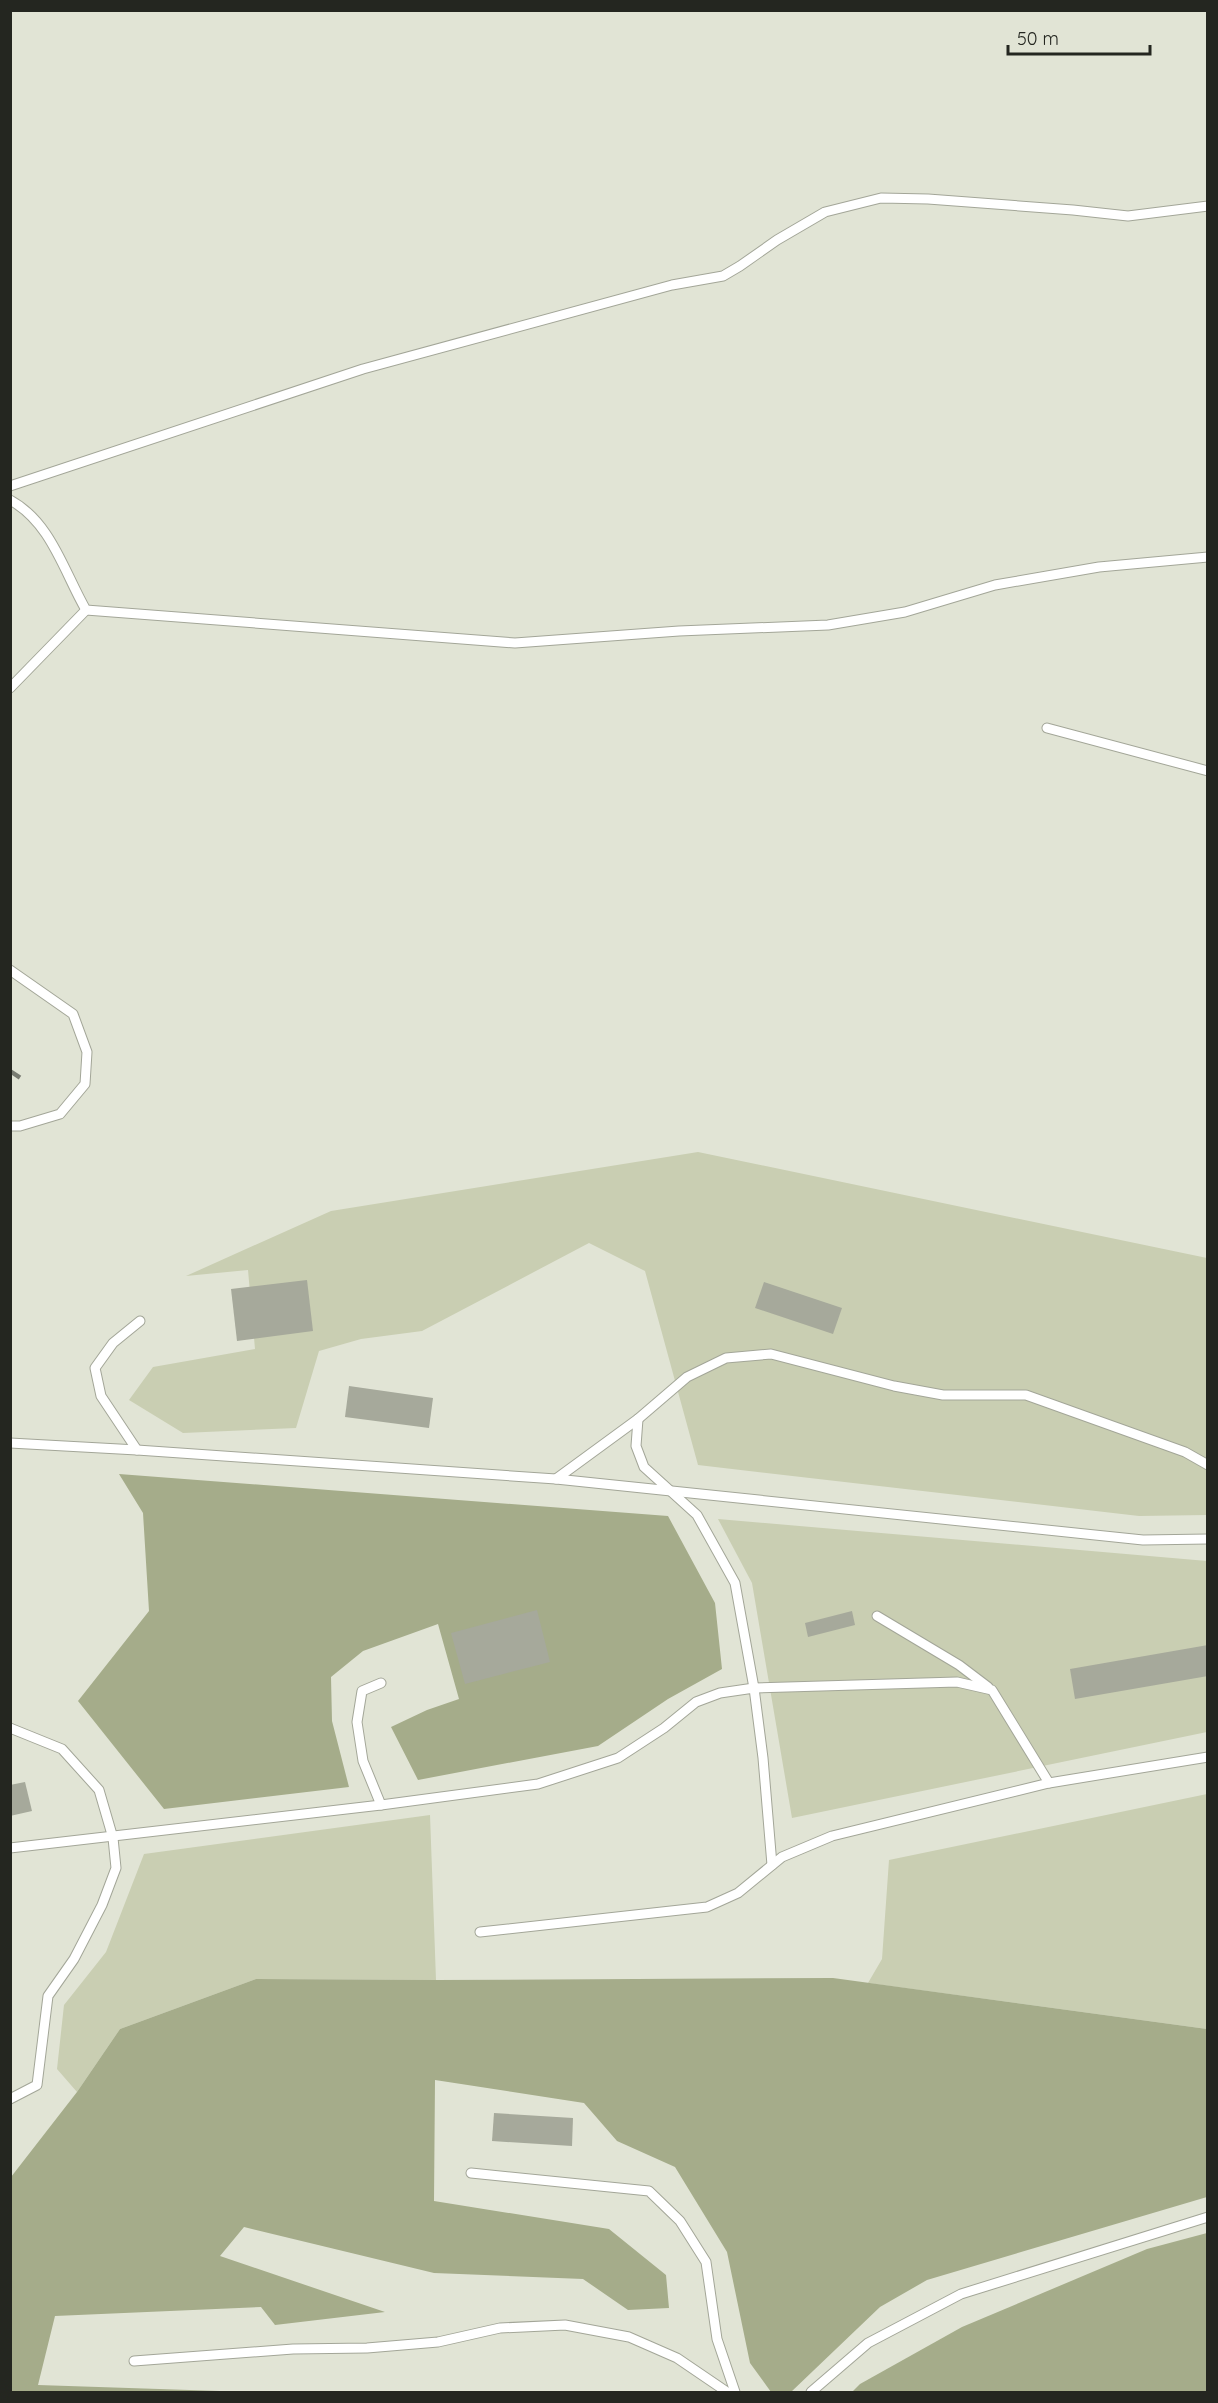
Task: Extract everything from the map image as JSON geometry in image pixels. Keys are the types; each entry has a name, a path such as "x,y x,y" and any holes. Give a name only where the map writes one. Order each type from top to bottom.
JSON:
{"lane":[{"path":"10,486 363,369 672,285 723,276 825,212 881,198 939,200 1128,216 1208,206"},
{"path":"10,500 21,505 48,533 86,610"},
{"path":"86,610 514,643 679,631 828,625 905,612 995,585 1099,567 1208,557"},
{"path":"10,688 86,610"},
{"path":"1047,728 1208,771"},
{"path":"10,970 73,1014 87,1052 85,1084 60,1114 20,1126 10,1125"},
{"path":"137,1450 101,1396 95,1368 113,1343 140,1321"},
{"path":"556,1479 638,1419 687,1377 726,1358 771,1354 894,1386 943,1395 1026,1395 1185,1452 1208,1465"},
{"path":"638,1419 636,1446 644,1467 697,1515 735,1583 754,1688 763,1758 772,1865"},
{"path":"10,1443 556,1479 1143,1540 1208,1539"},
{"path":"877,1616 959,1665 992,1690 1049,1783"},
{"path":"10,1848 381,1806 538,1784 618,1758 664,1728 696,1702 720,1693 754,1688 957,1682 992,1690"},
{"path":"381,1683 362,1690 357,1722 363,1761 381,1806"},
{"path":"10,1728 62,1749 99,1790 113,1838 116,1868 102,1905 74,1959 48,1996 37,2085 10,2099"},
{"path":"480,1932 707,1907 738,1893 782,1857 832,1836 1049,1783 1208,1757"},
{"path":"471,2174 649,2191 680,2221 706,2262 717,2339 735,2392"},
{"path":"811,2392 868,2343 961,2294 1208,2217"},
{"path":"134,2361 294,2349 367,2348 438,2342 500,2328 565,2325 629,2337 677,2358 727,2392"}],"green space":[{"path":"698,1152 1207,1258 1207,1515 1139,1516 698,1465 645,1271 589,1243 422,1331 361,1339 319,1351 296,1428 183,1433 129,1400 153,1367 255,1349 248,1270 186,1276 331,1211"},
{"path":"119,1474 668,1516 715,1603 722,1669 668,1699 598,1746 418,1780 391,1727 427,1710 459,1699 438,1624 363,1651 331,1677 332,1721 349,1787 164,1809 78,1701 149,1611 143,1513"},
{"path":"718,1519 1207,1561 1207,1732 792,1818 752,1583"},
{"path":"1207,1794 1207,2029 868,1983 882,1959 889,1860"},
{"path":"430,1815 436,1980 256,1979 120,2029 77,2092 57,2069 64,2005 106,1952 144,1854"},
{"path":"833,1978 1207,2029 1207,2197 927,2280 880,2307 791,2392 771,2392 750,2363 727,2252 675,2167 617,2141 584,2103 435,2080 434,2201 609,2229 666,2275 669,2308 628,2310 583,2279 434,2273 244,2227 220,2256 385,2312 275,2325 261,2307 55,2316 38,2385 250,2392 11,2392 11,2177 77,2092 120,2029 256,1979"},
{"path":"1207,2233 1207,2392 852,2392 860,2384 962,2327 1147,2249"}],"building":[{"path":"307,1280 313,1331 237,1341 231,1289"},
{"path":"764,1282 842,1308 833,1334 755,1308"},
{"path":"349,1386 433,1398 429,1428 345,1417"},
{"path":"537,1610 550,1662 465,1684 451,1633"},
{"path":"852,1611 855,1625 808,1637 805,1623"},
{"path":"1208,1645 1208,1676 1075,1699 1070,1669"},
{"path":"25,1782 32,1811 10,1816 10,1785"},
{"path":"494,2113 573,2118 572,2146 492,2141"}],"railway":[{"path":"10,1071 22,1079"}]}
